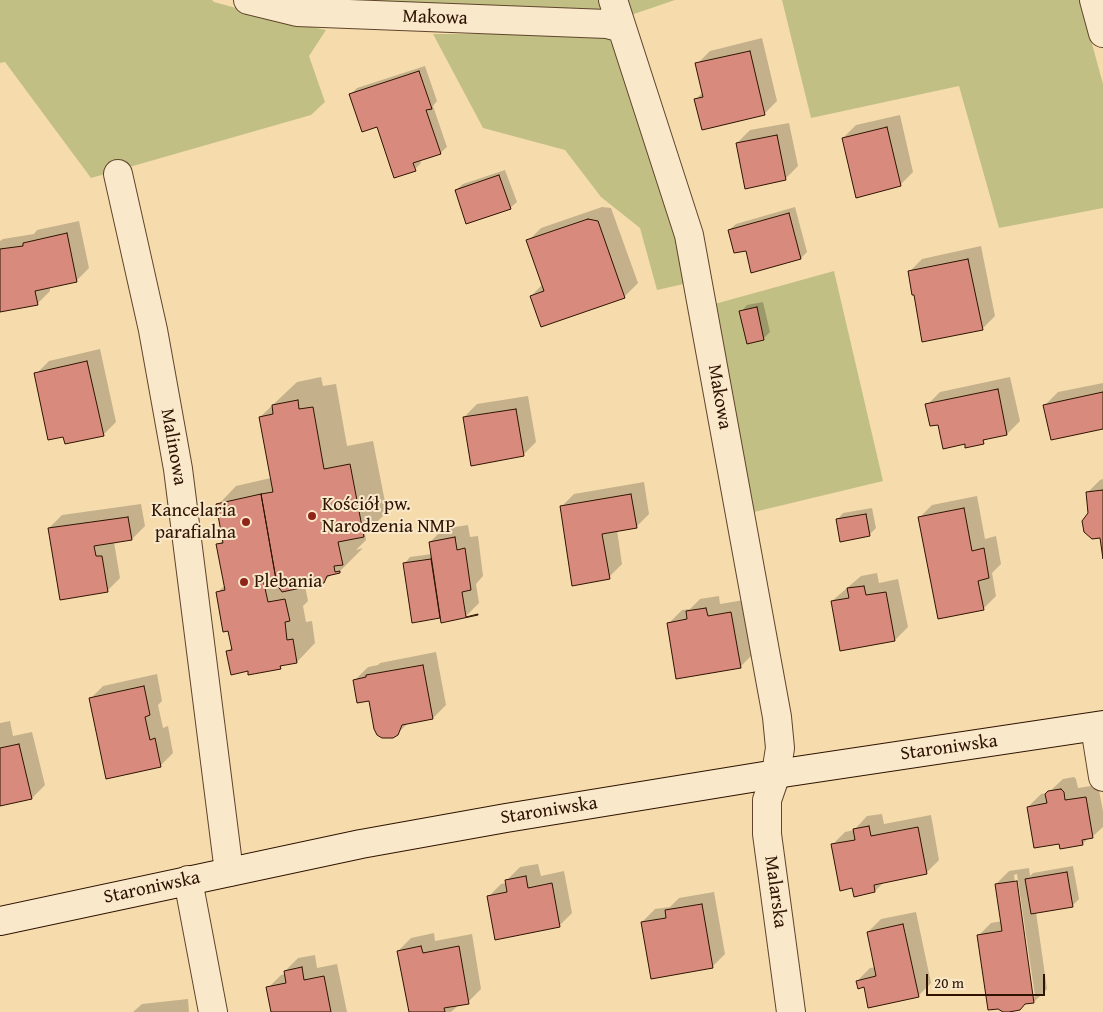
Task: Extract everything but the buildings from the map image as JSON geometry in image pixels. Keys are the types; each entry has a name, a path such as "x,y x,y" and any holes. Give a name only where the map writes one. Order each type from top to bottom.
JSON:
{"street":[{"name":"Makowa","path":"248,0 297,12 607,24 622,28"},
{"name":"Makowa","path":"613,0 689,235 777,717 780,748 776,774"},
{"path":"1094,0 1103,33"},
{"name":"Malinowa","path":"118,174 153,330 178,469 228,872"},
{"path":"1099,726 1103,777"},
{"name":"Staroniwska","path":"0,921 361,844 506,818 776,774 1099,726"},
{"name":"Malarska","path":"776,774 766,800 767,834 791,1012"},
{"path":"188,880 213,1012"}],"shaded area":[{"path":"0,0 212,0 288,22 326,30 309,56 325,102 311,115 91,178 5,62 0,63"},
{"path":"325,0 604,0 611,18"},
{"path":"627,0 675,0 631,15"},
{"path":"782,0 1080,0 1103,84 1103,208 999,228 959,86 811,118"},
{"path":"433,34 604,34 616,47 678,235 688,283 657,290 640,228 601,197 565,150 483,128"},
{"path":"834,271 883,481 750,513 711,305"}],"place":[{"name":"Kościół pw. Narodzenia NMP","path":"312,516"},
{"name":"Kancelaria parafialna","path":"246,522"},
{"name":"Plebania","path":"244,582"}]}
